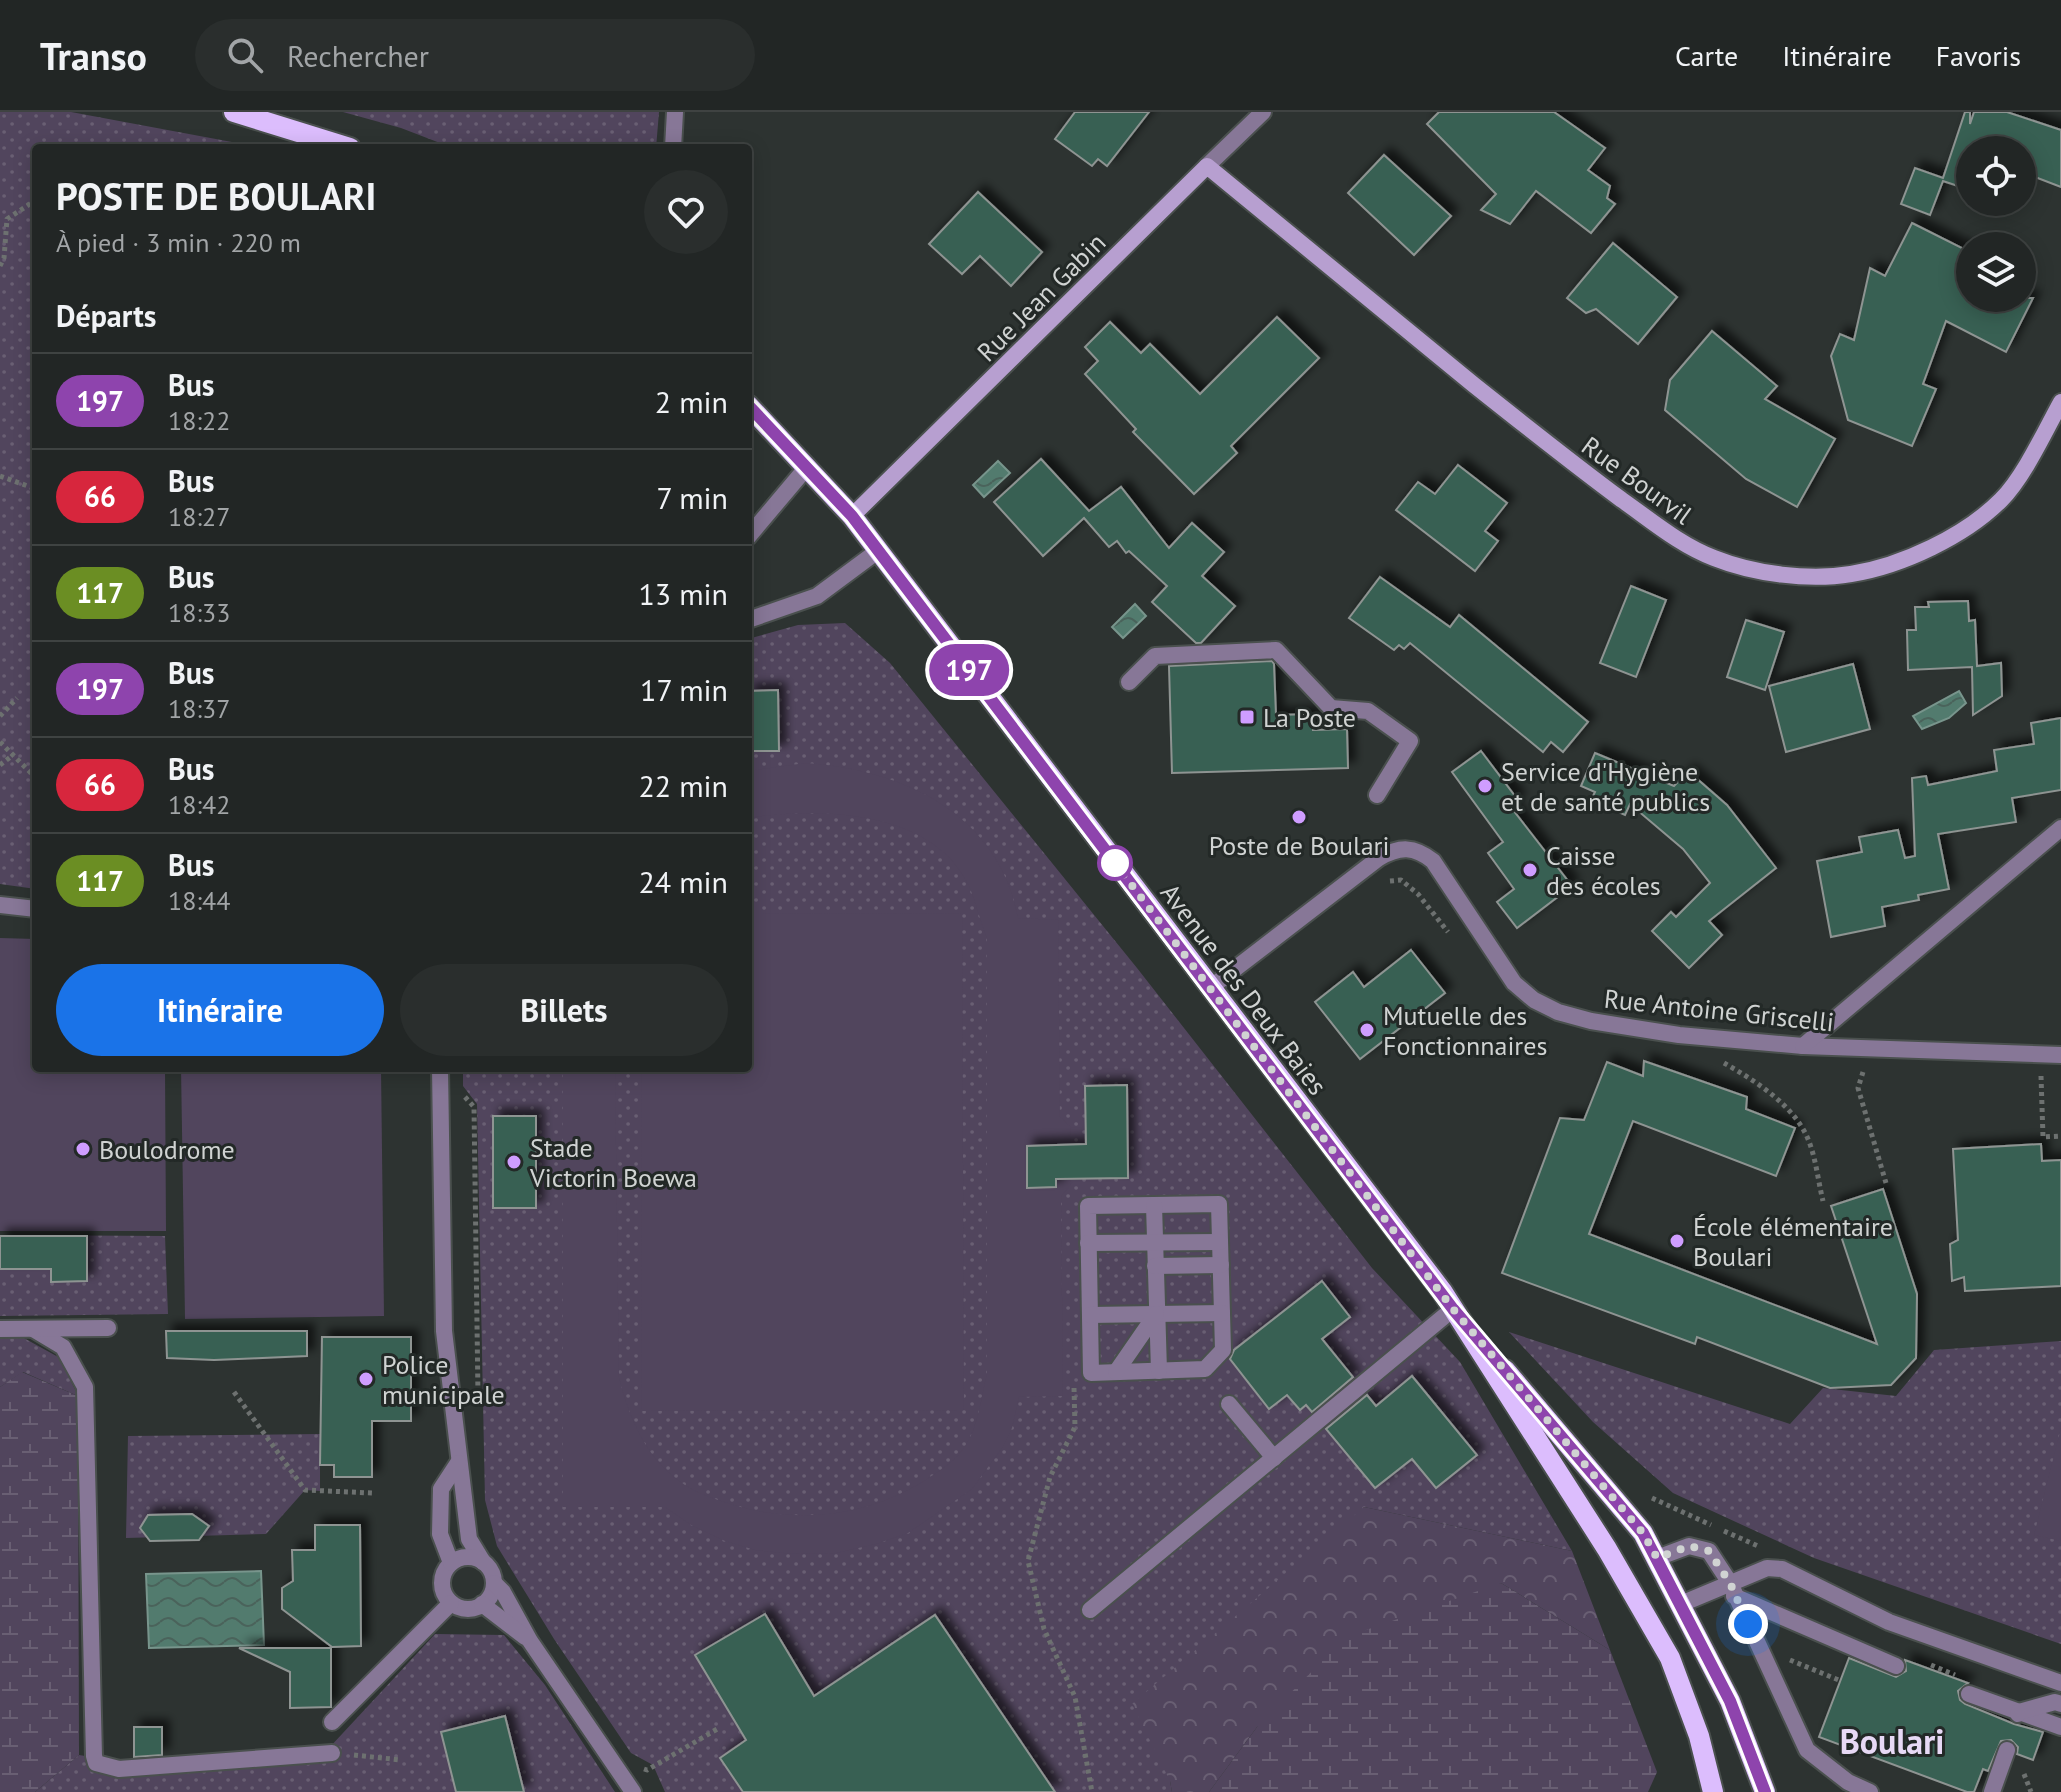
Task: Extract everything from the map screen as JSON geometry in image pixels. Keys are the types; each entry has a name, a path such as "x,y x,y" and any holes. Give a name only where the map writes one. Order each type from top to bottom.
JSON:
{"main road":[{"path":"234,112 337,144"},
{"name":"Avenue des Deux Baies","path":"752,409 852,516 879,550 1453,1309 1643,1533 1730,1701 1765,1792"},
{"name":"Avenue des Deux Baies","path":"1453,1309 1607,1549 1670,1658 1699,1736 1713,1792"}],"street":[{"path":"673,144 675,112"},
{"name":"Rue Jean Gabin","path":"852,516 1263,112"},
{"name":"Rue Bourvil","path":"1207,166 1560,454 1675,539 1715,559 1739,566 1806,576 1850,574 1880,567 1945,541 1978,520 2004,498 2061,402"},
{"path":"752,532 807,467"},
{"path":"752,619 817,596 879,550"},
{"path":"1129,682 1155,656 1276,650 1331,708 1368,711 1410,741 1377,795"},
{"path":"1803,1046 2061,828"},
{"name":"Rue Antoine Griscelli","path":"1210,988 1390,852 1420,850 1433,861 1514,983 1534,1000 1558,1012 1591,1021 1679,1035 1803,1046 2061,1055"},
{"path":"0,905 32,909"},
{"path":"440,1072 444,1331 469,1539 493,1575 494,1583 488,1599 482,1604 467,1609 451,1603 445,1596 442,1579 451,1563 467,1557 483,1562"},
{"path":"1219,1204 1223,1350 1205,1369 1091,1373 1088,1206 1154,1205 1219,1204"},
{"path":"1154,1205 1159,1371"},
{"path":"1088,1243 1220,1242"},
{"path":"1155,1266 1221,1265"},
{"path":"1090,1610 1453,1309"},
{"path":"1090,1315 1222,1313"},
{"path":"1116,1372 1156,1314"},
{"path":"0,1329 108,1328"},
{"path":"33,1329 63,1347 85,1387 96,1763 119,1769 332,1753"},
{"path":"1229,1404 1274,1458"},
{"path":"451,1563 440,1534 441,1489 458,1463"},
{"path":"1657,1558 1689,1546 1709,1551 1732,1590 1807,1750 1848,1782 1870,1792"},
{"path":"1681,1604 1732,1590 1767,1568 1782,1569 1889,1622 2061,1683"},
{"path":"494,1583 503,1592 530,1641 633,1792"},
{"path":"1732,1590 1896,1666"},
{"path":"332,1722 451,1603"},
{"path":"482,1604 530,1641"},
{"path":"1969,1694 2018,1715 2061,1727"},
{"path":"2018,1715 2055,1702 2061,1704"},
{"path":"1992,1792 2007,1750"}],"path":[{"path":"0,266 4,258 7,219 32,203"},
{"path":"0,476 32,488"},
{"path":"0,716 17,698"},
{"path":"0,742 32,774"},
{"path":"0,765 13,755"},
{"path":"1870,1068 1861,1074 1858,1088 1886,1183"},
{"path":"2041,1073 2043,1137 2061,1136"},
{"path":"456,1087 474,1107 478,1402"},
{"path":"1074,1386 1075,1427 1050,1477 1028,1561 1044,1629 1075,1697 1092,1792"},
{"path":"234,1392 305,1490 372,1493"},
{"path":"1784,1657 1841,1681"},
{"path":"637,1766 647,1770 719,1728"},
{"path":"332,1753 401,1760"}],"green space":[{"path":"0,112 71,112 243,144 32,144 32,888 0,884"},
{"path":"343,112 659,112 656,144 443,144 401,128"},
{"path":"845,623 890,663 1137,968 1372,1268 1460,1362 1572,1551 1364,1507 1170,1781 1172,1792 665,1792 653,1765 631,1753 554,1639 497,1546 485,1500 477,1104 463,1086 463,1072 752,1072 752,638 798,625"},
{"path":"806,763 842,767 911,788 942,804 968,825 991,851 1007,882 1018,918 1058,920 1060,1117 1070,1126 1071,1185 1061,1196 1063,1396 1019,1397 1012,1428 1002,1448 972,1489 908,1533 836,1553 793,1554 755,1550 725,1541 691,1525 665,1507 563,1507 563,1072 615,1072 619,1378 642,1438 650,1452 672,1475 696,1491 756,1511 808,1515 859,1509 907,1491 955,1459 966,1445 979,1410 987,1374 987,938 969,886 952,861 929,841 902,828 840,814 752,818 752,770"},
{"path":"962,913 964,1410 642,1411 641,1072 752,1072 752,914"},
{"name":"Boulodrome","path":"0,938 32,939 32,1072 165,1072 166,1231 0,1231"},
{"path":"181,1072 381,1072 384,1316 185,1319"},
{"path":"0,1235 165,1236 168,1314 0,1316"},
{"path":"1509,1332 1790,1424 1823,1388 1896,1396 1934,1350 2061,1341 2061,1644 1814,1558 1673,1493 1593,1422"},
{"path":"22,1337 60,1358 78,1396 23,1372 0,1387 0,1338"},
{"path":"22,1372 78,1396 79,1755 35,1792 0,1792 0,1387"},
{"path":"2061,1428 2061,1541 2034,1535"},
{"path":"320,1434 320,1491 305,1490 266,1534 126,1538 128,1436"},
{"path":"1364,1507 1572,1551 1610,1650 1501,1583 1257,1727 1209,1792 1172,1792 1170,1781 1132,1704"},
{"path":"1501,1583 1610,1650 1657,1772 1648,1792 1209,1792 1257,1727 1346,1637"},
{"path":"435,1634 504,1635 545,1685 615,1792 35,1792 79,1755 116,1761 316,1762"}],"water":[{"path":"998,461 1010,473 984,497 973,485"},
{"path":"1135,604 1146,616 1123,638 1112,627"},
{"path":"1959,691 1966,703 1949,718 1922,729 1913,716"},
{"path":"261,1571 264,1645 149,1648 146,1574"}],"building":[{"path":"1075,112 1149,112 1107,166 1098,159 1092,166 1055,139"},
{"path":"1439,112 1554,112 1605,148 1588,170 1610,186 1607,198 1615,204 1591,233 1536,191 1510,224 1481,210 1496,194 1427,124"},
{"path":"1965,112 1970,112 1970,124 1974,112 2007,112 2061,130 2061,187 2036,177 2036,136 1957,136"},
{"path":"1956,139 1956,185 1943,181 1930,215 1901,204 1915,168 1943,178"},
{"path":"1384,155 1451,216 1414,255 1348,193"},
{"path":"978,192 1042,252 1011,286 980,256 962,274 929,244"},
{"path":"1912,223 1956,245 1956,312 2026,312 2006,352 1946,321 1923,384 1936,389 1912,446 1848,420 1831,356 1840,334 1854,340 1870,268 1885,276"},
{"path":"1613,243 1677,297 1638,344 1596,309 1586,313 1567,298"},
{"path":"1277,317 1319,358 1231,446 1237,453 1194,494 1133,432 1136,429 1085,374 1098,361 1085,347 1110,322 1141,353 1150,344 1200,394"},
{"path":"1712,331 1777,386 1765,399 1835,439 1797,507 1746,479 1665,410 1670,380"},
{"path":"1041,459 1089,511 1121,487 1169,548 1192,523 1224,552 1202,576 1235,606 1201,643 1196,643 1152,602 1167,586 1129,551 1126,553 1117,541 1109,547 1084,518 1043,556 994,502"},
{"path":"1458,465 1507,503 1485,531 1498,541 1475,571 1396,510 1418,482 1435,494"},
{"path":"1380,577 1450,627 1459,615 1588,722 1563,752 1551,742 1543,752 1410,643 1404,649 1399,645 1394,650 1349,618"},
{"path":"1631,586 1666,600 1636,677 1600,663"},
{"path":"1968,601 1969,621 1975,620 1977,666 2001,663 2002,696 1973,715 1972,667 1908,670 1907,630 1916,630 1915,607 1929,607 1928,602"},
{"path":"1746,620 1784,632 1765,690 1727,677"},
{"path":"1272,661 1276,715 1313,714 1313,730 1347,729 1348,768 1172,773 1169,666"},
{"path":"1853,664 1870,729 1786,752 1769,686"},
{"path":"778,690 779,751 752,751 752,691"},
{"path":"2061,718 2061,790 2012,798 2016,822 1938,834 1949,889 1918,895 1919,900 1882,907 1885,926 1831,937 1817,861 1862,852 1859,837 1898,830 1905,858 1915,856 1912,778 1926,776 1928,785 1997,771 1994,750 2034,744 2031,723"},
{"path":"1481,751 1518,800 1510,806 1572,886 1517,928 1497,902 1514,889 1488,853 1503,842 1452,772"},
{"path":"1595,753 1674,786 1688,771 1727,805 1776,868 1709,921 1722,935 1689,968 1652,931 1671,912 1676,917 1710,883 1683,849 1630,804 1625,815 1591,800 1595,792 1581,786"},
{"name":"Mutuelle des Fonctionnaires","path":"1411,950 1445,993 1360,1059 1315,1002 1353,972 1364,987"},
{"path":"1644,1061 1747,1097 1746,1109 1795,1128 1776,1176 1633,1121 1589,1234 1877,1344 1831,1206 1883,1189 1917,1294 1916,1358 1891,1385 1830,1388 1697,1337 1695,1344 1502,1273 1560,1118 1584,1120 1607,1062 1643,1076"},
{"path":"1127,1085 1128,1178 1056,1179 1056,1187 1027,1188 1027,1146 1086,1144 1085,1086"},
{"name":"Stade Victorin Boewa","path":"493,1116 536,1116 536,1208 493,1208"},
{"path":"2041,1144 2042,1161 2061,1160 2061,1286 1965,1291 1964,1277 1952,1281 1950,1244 1958,1240 1953,1149"},
{"path":"0,1236 87,1236 87,1281 51,1282 51,1269 0,1269"},
{"path":"1322,1281 1350,1317 1322,1339 1353,1377 1312,1412 1306,1405 1300,1410 1287,1395 1269,1409 1230,1359 1234,1350"},
{"path":"166,1331 307,1331 307,1356 214,1360 167,1358"},
{"name":"Police municipale","path":"322,1337 411,1337 411,1421 372,1421 372,1477 334,1477 334,1465 320,1465"},
{"path":"1412,1376 1477,1455 1436,1488 1412,1459 1375,1488 1326,1429 1367,1395 1376,1406"},
{"path":"192,1514 209,1526 199,1540 150,1541 140,1528 148,1515"},
{"path":"315,1525 360,1525 361,1646 332,1647 282,1609 282,1588 293,1581 292,1550 315,1550"},
{"path":"765,1614 814,1696 935,1615 1055,1792 743,1792 720,1758 746,1740 695,1655"},
{"path":"239,1648 331,1648 331,1707 290,1708 290,1672"},
{"path":"1849,1658 1896,1677 1906,1671 1905,1660 1968,1683 1958,1691 1960,1700 1965,1704 2043,1732 2033,1760 2017,1754 2018,1747 2011,1740 2001,1741 1988,1771 1983,1769 1974,1792 1967,1792 1819,1737"},
{"path":"505,1716 524,1792 456,1792 441,1732"},
{"path":"134,1727 162,1727 162,1755 134,1757"}],"bus line":[{"name":"197","path":"752,409 852,516 1453,1309 1643,1533 1730,1701 1765,1792"}],"place":[{"name":"La Poste","path":"1247,717"},
{"name":"Service d'Hygiène et de santé publics","path":"1485,786"},
{"name":"Poste de Boulari","path":"1299,817"},
{"name":"Caisse des écoles","path":"1530,870"},
{"name":"Mutuelle des Fonctionnaires","path":"1367,1030"},
{"name":"Boulodrome","path":"83,1149"},
{"name":"Stade Victorin Boewa","path":"514,1162"},
{"name":"École élémentaire Boulari","path":"1677,1241"},
{"name":"Police municipale","path":"366,1379"}],"district":[{"name":"Boulari","path":"1892,1741"}],"route":[{"path":"1115,863 1453,1309 1643,1533 1657,1558 1689,1546 1709,1551 1730,1583 1748,1624"}]}
